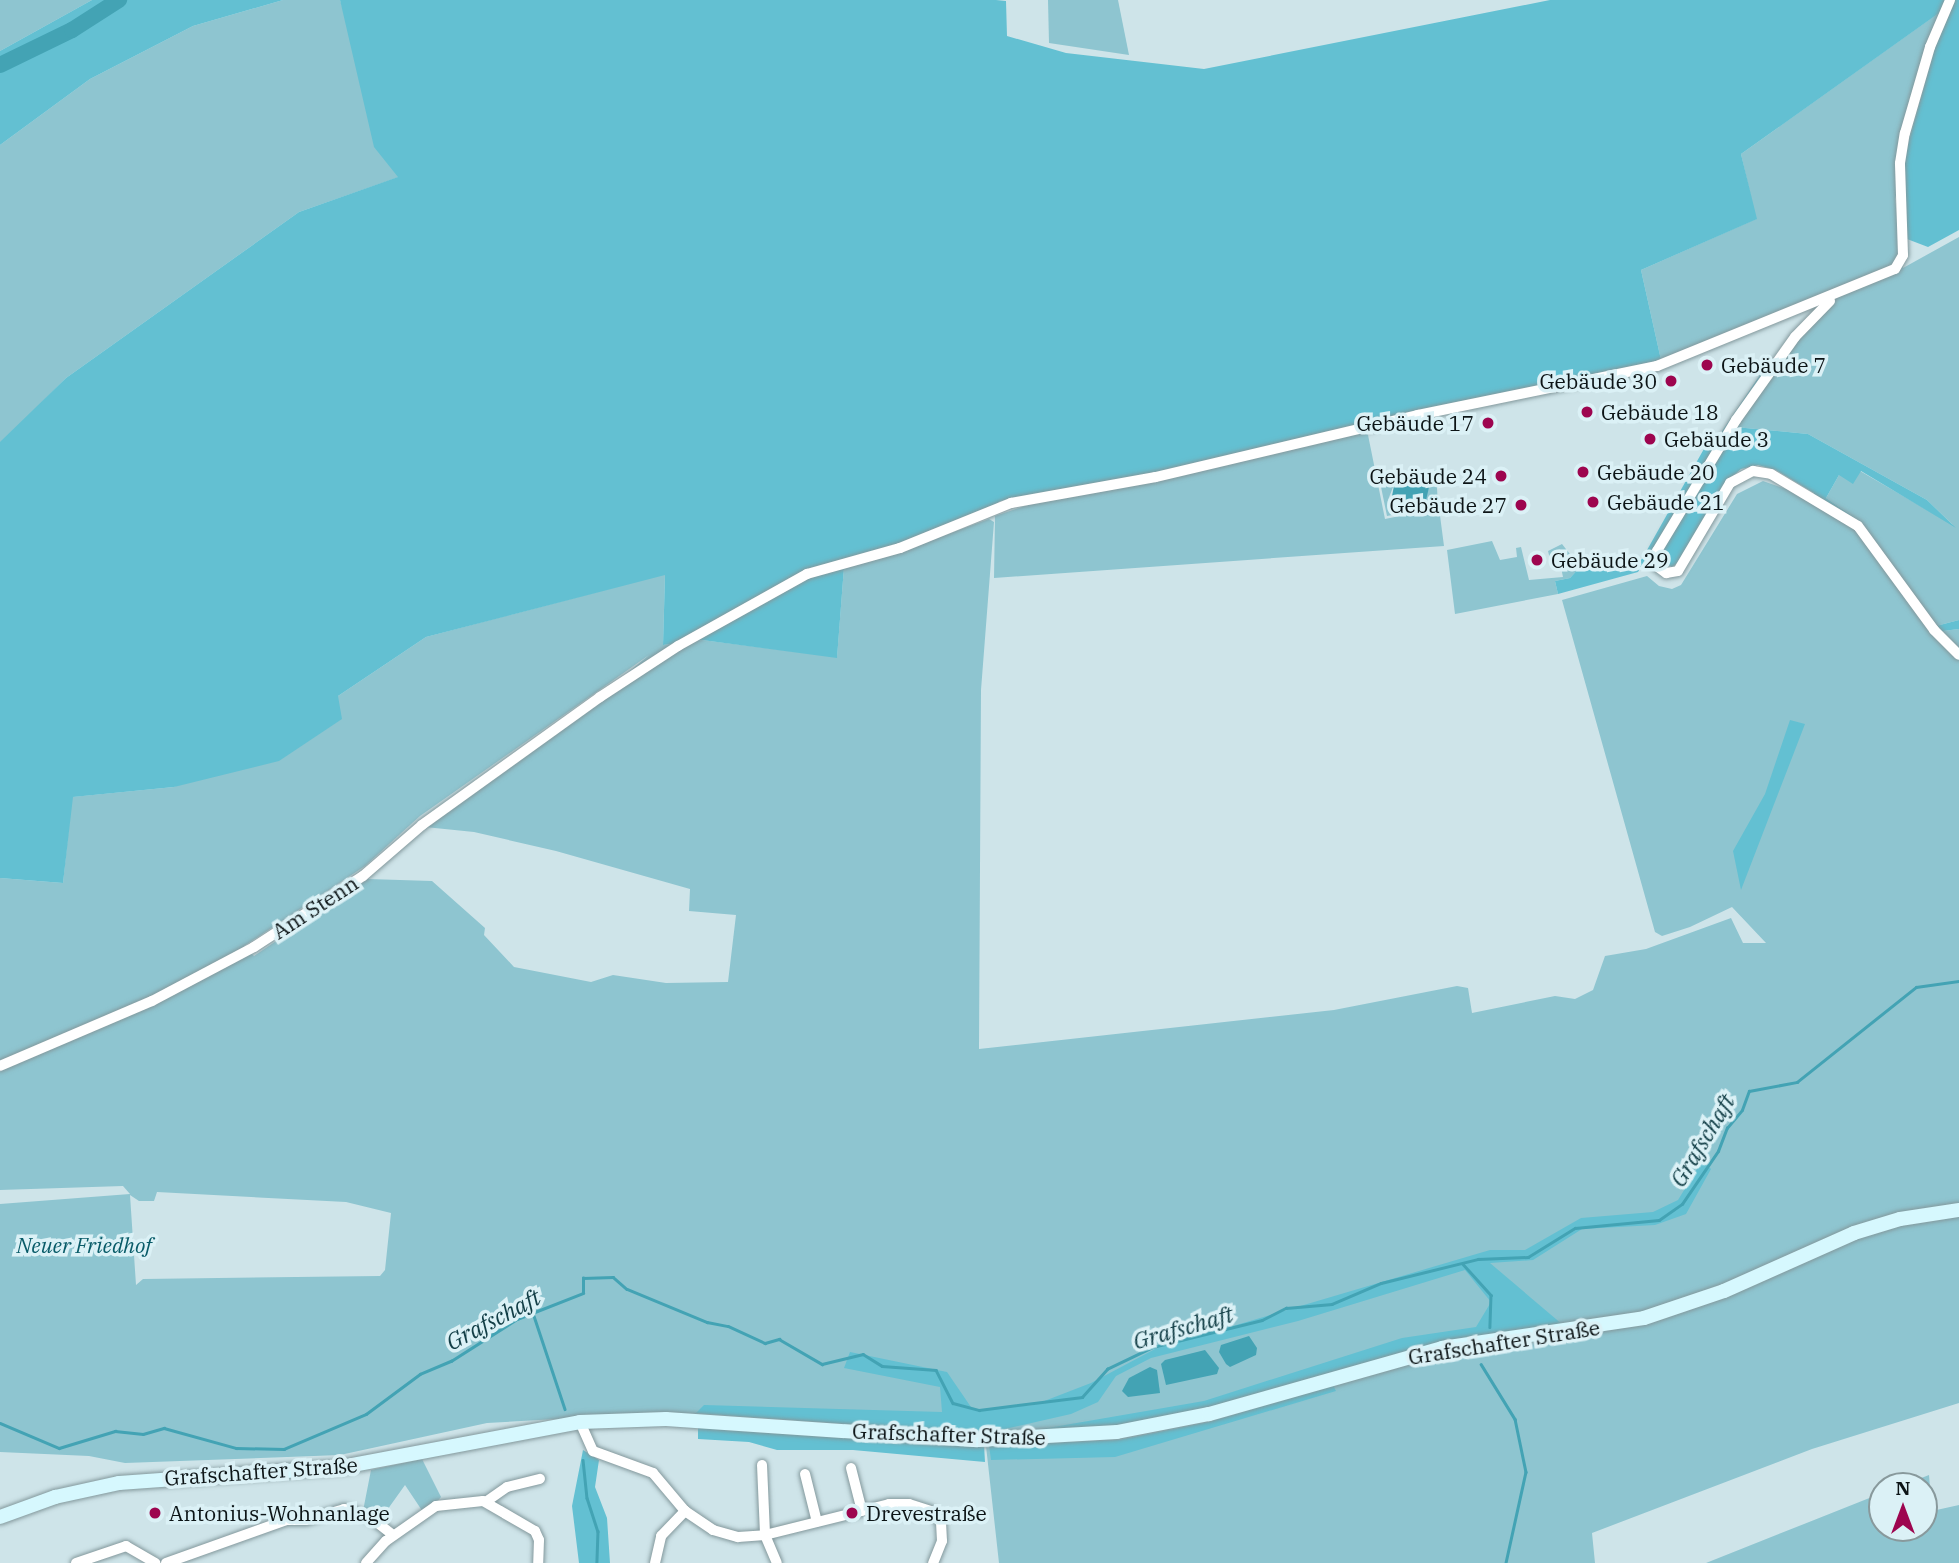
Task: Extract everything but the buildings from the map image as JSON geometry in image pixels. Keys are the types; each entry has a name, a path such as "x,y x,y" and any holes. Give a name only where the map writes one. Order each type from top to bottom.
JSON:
{"street":[{"path":"1950,0 1930,47 1900,163 1902,259 1895,269 1838,296 1795,337 1737,420 1657,551 1655,565 1666,573 1678,571 1730,483 1754,471 1771,474 1858,526 1934,630 1959,655"},
{"name":"Am Stenn","path":"0,1066 152,1001 254,947 363,876 422,825 600,697 678,646 807,574 901,548 1011,503 1156,477 1657,366 1838,296"},
{"path":"1781,317 1792,324 1795,337"},
{"name":"Grafschafter Straße","path":"0,1517 48,1499 119,1483 342,1467 580,1422 666,1419 977,1440 1117,1432 1209,1414 1442,1348 1644,1318 1724,1291 1854,1233 1900,1219 1959,1210"},
{"path":"580,1422 593,1451 653,1473 685,1511 722,1534 765,1535 900,1503 930,1511 943,1531 933,1563"},
{"path":"762,1465 765,1535 777,1563"},
{"path":"851,1468 862,1511"},
{"path":"805,1474 817,1522"},
{"path":"366,1563 393,1535 436,1506 487,1502 507,1487 540,1479"},
{"path":"487,1502 537,1533 538,1563"},
{"path":"166,1563 287,1520 306,1520 344,1509 370,1517 393,1535"},
{"path":"655,1563 661,1536 685,1511"},
{"path":"76,1563 126,1546 155,1563"}],"green space":[{"path":"0,0 92,0 0,51"},
{"path":"283,0 340,0 399,177 299,212 66,378 0,444 0,145 90,79 193,26"},
{"path":"1048,0 1118,0 1129,55 1049,43"},
{"path":"1947,7 1895,199 1903,268 1959,237 1959,620 1936,626 1860,521 1826,498 1839,475 1860,471 1953,525 1927,500 1808,434 1735,427 1819,311 1815,300 1661,360 1641,270 1756,219 1741,154"},
{"path":"1367,430 1385,519 1439,508 1444,546 994,578 995,516 1031,504"},
{"path":"1436,470 1438,506 1387,516 1380,482","holes":["1415,480 1413,504 1388,500 1395,482"]},
{"name":"Neuer Friedhof","path":"1763,481 1812,498 1856,528 1935,632 1959,629 1959,1403 1812,1449 1592,1533 1595,1563 999,1563 985,1437 662,1413 487,1423 340,1455 125,1463 89,1456 0,1452 0,1204 130,1194 123,1186 0,1190 0,878 63,883 72,797 174,787 338,696 426,637 665,574 663,645 702,640 837,657 844,567 883,558 989,519 994,522 981,690 979,1049 1334,1010 1457,986 1468,988 1472,1013 1555,996 1575,999 1593,990 1605,956 1646,949 1731,918 1743,943 1766,943 1732,907 1690,927 1662,936 1655,932 1562,600 1647,576 1659,586 1672,589 1681,585 1737,494","holes":["649,655 545,742 425,827 474,832 556,851 690,889 689,911 736,915 728,982 666,983 613,975 591,982 514,967 484,935 485,928 432,881 368,879 254,956 244,946 365,866 420,816","157,1192 346,1202 391,1213 385,1270 380,1276 143,1279 136,1285 130,1195 139,1201 154,1201"]},
{"path":"1492,541 1500,560 1517,557 1516,548 1521,547 1529,580 1563,577 1559,558 1550,559 1548,551 1562,544 1580,567 1570,578 1555,581 1558,594 1455,614 1447,550"},
{"path":"422,1459 441,1497 435,1504 423,1512 405,1485 380,1520 363,1511 371,1470"},
{"path":"1868,1499 1868,1542 1938,1542 1938,1510 1959,1505 1959,1563 1706,1563"}],"shaded area":[{"path":"92,0 283,0 193,26 90,79 0,145 0,51"},
{"path":"340,0 996,0 1006,1 1007,36 1066,53 1204,69 1550,0 1959,0 1959,230 1928,247 1907,239 1899,178 1946,8 1741,154 1757,219 1641,270 1661,360 1155,473 1000,501 985,513 844,567 837,658 702,640 663,645 665,575 426,637 338,696 342,719 279,761 174,787 73,797 63,883 0,878 0,442 66,378 299,212 398,177 374,147"},
{"path":"1770,360 1735,427 1808,434 1927,500 1956,528 1861,471 1853,484 1839,475 1826,498 1860,521 1936,626 1959,620 1959,629 1935,632 1856,528 1812,498 1814,493 1776,470 1758,465 1741,469 1727,481 1682,559 1672,567 1648,554 1638,572 1558,594 1555,581 1570,578 1580,567 1631,567 1642,559 1705,447 1710,449"},
{"path":"1431,478 1425,505 1390,506 1395,481"},
{"path":"1790,720 1805,724 1741,890 1733,851 1765,794"},
{"path":"1702,1161 1711,1169 1686,1214 1655,1225 1582,1229 1533,1260 1490,1263 1563,1325 1205,1411 1108,1428 1038,1434 1036,1430 1204,1401 1402,1338 1476,1327 1491,1302 1465,1270 1298,1321 1151,1358 1116,1376 1098,1402 1071,1414 983,1434 696,1413 704,1405 942,1412 940,1387 844,1368 850,1352 947,1372 973,1410 1034,1405 1091,1383 1155,1349 1490,1250 1525,1250 1581,1218 1653,1212 1678,1200"},
{"path":"1249,1336 1257,1348 1256,1355 1230,1367 1219,1352 1221,1345"},
{"path":"1205,1350 1219,1368 1217,1374 1166,1385 1161,1364 1165,1360"},
{"path":"1150,1367 1157,1370 1160,1393 1128,1397 1122,1391 1129,1378"},
{"path":"1333,1385 1336,1391 1115,1457 991,1460 989,1445 1119,1440 1209,1422"},
{"path":"698,1427 984,1445 985,1462 853,1450 777,1450 749,1442 698,1439"},
{"path":"583,1450 599,1460 595,1487 607,1518 610,1563 579,1563 572,1506"}],"waterway":[{"path":"0,65 72,30 119,0"},
{"name":"Grafschaft","path":"0,1423 59,1448 115,1431 143,1434 164,1428 236,1448 284,1449 366,1414 420,1374 451,1361 517,1319 583,1293 583,1278 613,1277 627,1289 707,1322 728,1326 765,1343 779,1339 822,1364 863,1354 882,1366 936,1370 953,1403 979,1410 1082,1397 1107,1369 1153,1347 1262,1320 1286,1308 1332,1304 1381,1283 1478,1259 1528,1257 1575,1228 1659,1220 1682,1204 1718,1151 1727,1128 1742,1110 1749,1091 1797,1082 1916,987 1959,981"},
{"path":"1463,1264 1491,1295 1490,1327"},
{"path":"534,1316 565,1409"},
{"path":"1481,1364 1515,1419 1526,1472 1506,1563"},
{"path":"583,1460 587,1498 598,1531 597,1563"}],"place":[{"name":"Gebäude 7","path":"1707,365"},
{"name":"Gebäude 30","path":"1671,381"},
{"name":"Gebäude 18","path":"1587,412"},
{"name":"Gebäude 17","path":"1488,423"},
{"name":"Gebäude 3","path":"1650,439"},
{"name":"Gebäude 20","path":"1583,472"},
{"name":"Gebäude 24","path":"1501,476"},
{"name":"Gebäude 21","path":"1593,502"},
{"name":"Gebäude 27","path":"1521,505"},
{"name":"Gebäude 29","path":"1537,560"},
{"name":"Antonius-Wohnanlage","path":"155,1513"},
{"name":"Drevestraße","path":"852,1513"}]}
